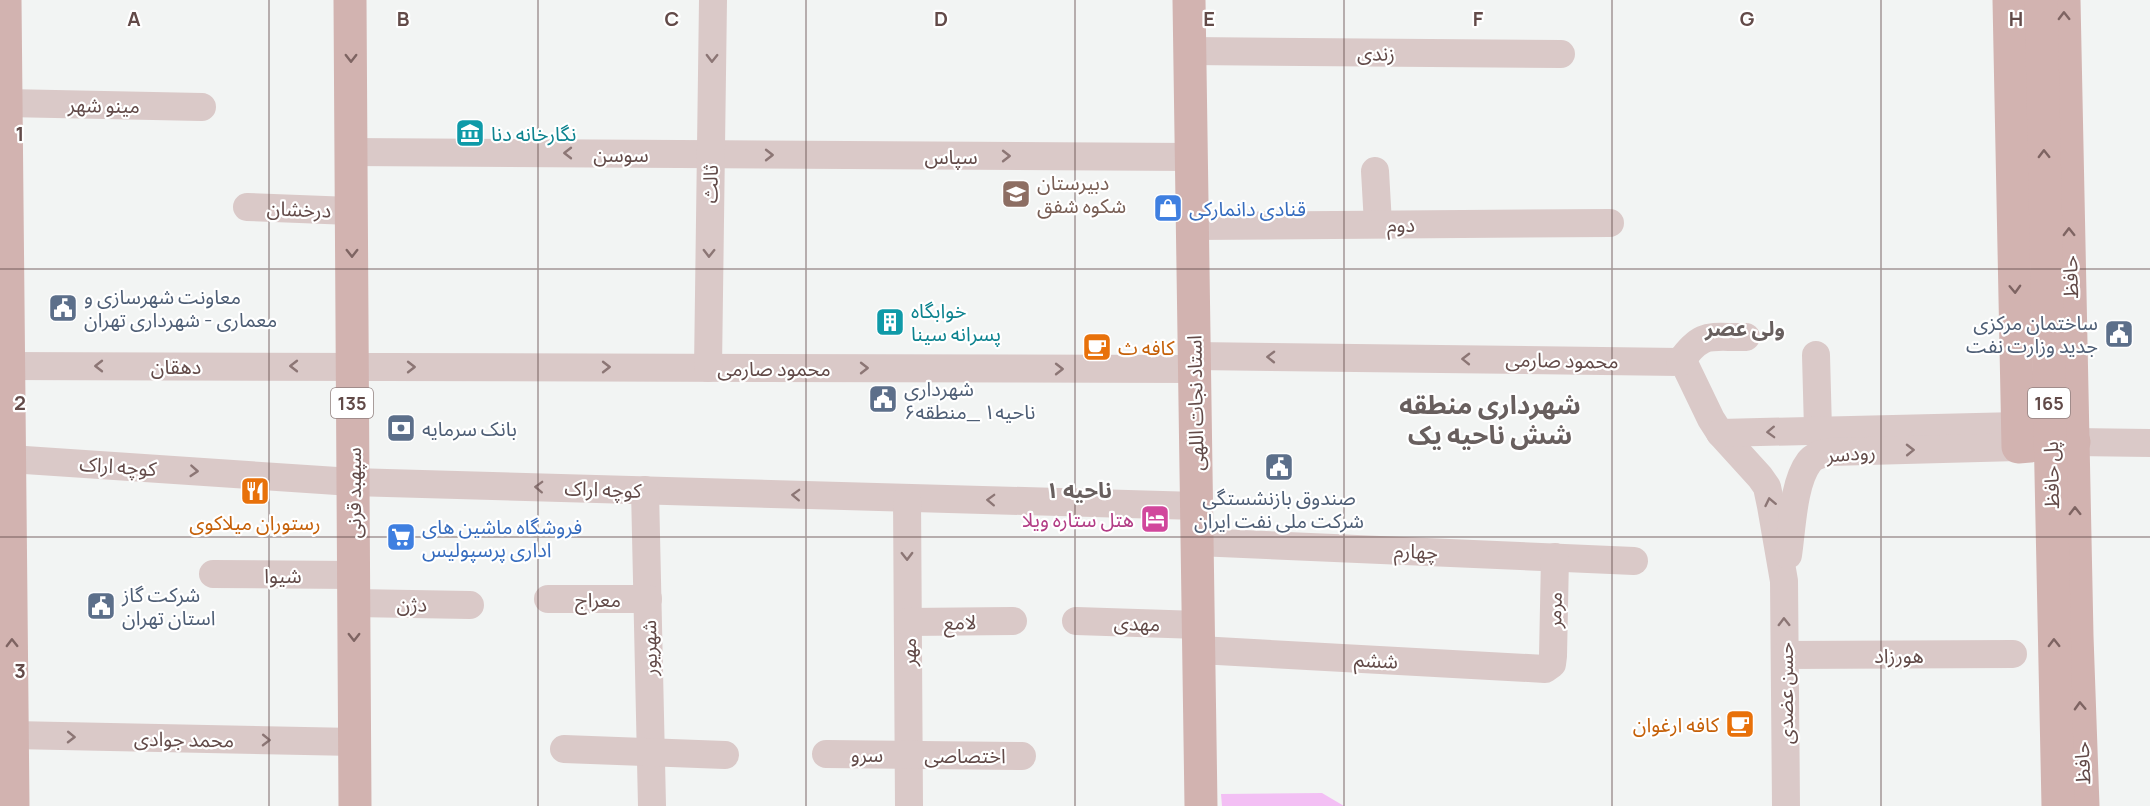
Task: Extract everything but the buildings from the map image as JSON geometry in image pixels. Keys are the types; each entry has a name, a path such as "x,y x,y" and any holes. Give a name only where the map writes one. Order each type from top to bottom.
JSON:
{"main road":[{"path":"5,0 4,366 13,806"},
{"name":"سپهبد قرنی","path":"350,0 355,806"},
{"name":"استاد نجات اللهی","path":"1189,0 1201,806"},
{"path":"2009,0 2018,436 2074,442"},
{"name":"پل حافظ","path":"2041,0 2058,806"},
{"name":"حافظ","path":"2064,0 2077,636 2083,806"},
{"path":"2010,92 2015,71 2030,59 2040,58 2058,65 2063,73 2066,93"},
{"path":"2012,182 2013,191 2018,199 2034,208 2043,208 2060,200 2068,182"}],"street":[{"name":"ثالث","path":"708,368 713,0"},
{"name":"زندی","path":"1190,51 1561,54"},
{"name":"مینو شهر","path":"6,103 202,107"},
{"name":"سوسن","path":"351,152 711,154"},
{"name":"سپاس","path":"711,154 1192,158"},
{"path":"1376,171 1378,224"},
{"name":"درخشان","path":"247,207 351,211"},
{"name":"دوم","path":"1192,226 1610,223"},
{"path":"1746,338 1702,338 1680,362 1690,373 1720,433 1767,487 1784,581"},
{"path":"1816,355 1818,430"},
{"name":"محمود صارمی","path":"352,367 708,368 1195,362 1680,362"},
{"name":"دهقان","path":"4,366 352,367"},
{"name":"رودسر","path":"1720,433 1818,430 2018,436"},
{"name":"رودسر","path":"1784,581 1798,488 1809,462 1817,455 2018,436"},
{"path":"2074,442 2150,443"},
{"name":"کوچه اراک","path":"7,480 352,482 1197,506"},
{"name":"شهریور","path":"645,490 652,806"},
{"name":"مهر","path":"907,498 909,806"},
{"name":"چهارم","path":"1197,542 1634,561"},
{"name":"مرمر","path":"1552,664 1555,557"},
{"name":"شیوا","path":"213,574 354,589"},
{"name":"حسن عضدی","path":"1784,581 1786,806"},
{"name":"دژن","path":"354,589 470,605"},
{"name":"معراج","path":"548,599 648,600"},
{"name":"لامع","path":"908,622 1013,621"},
{"name":"مهدی","path":"1076,621 1199,638"},
{"name":"ششم","path":"1199,638 1545,669 1552,664"},
{"name":"هورزاد","path":"1785,655 2013,654"},
{"name":"محمد جوادی","path":"13,735 355,742"},
{"path":"564,749 725,755"},
{"name":"سرو","path":"826,754 909,755"},
{"name":"اختصاصی","path":"909,755 1022,756"}],"shaded area":[{"path":"1322,793 1344,806 1222,806 1221,794"}],"place":[{"name":"نگارخانه دنا","path":"470,133"},
{"name":"دبیرستان شکوه شفق","path":"1016,194"},
{"name":"قنادی دانمارکی","path":"1168,208"},
{"name":"معاونت شهرسازی و معماری - شهرداری تهران","path":"63,308"},
{"name":"خوابگاه پسرانه سینا","path":"890,322"},
{"name":"ساختمان مرکزی جدید وزارت نفت","path":"2119,334"},
{"name":"کافه ث","path":"1097,347"},
{"name":"شهرداری ناحیه۱ _منطقه۶","path":"883,399"},
{"name":"بانک سرمایه","path":"401,428"},
{"name":"صندوق بازنشستگی شرکت ملی نفت ایران","path":"1279,467"},
{"name":"رستوران میلاکوی","path":"255,491"},
{"name":"هتل ستاره ویلا","path":"1155,519"},
{"name":"فروشگاه ماشین های اداری پرسپولیس","path":"401,537"},
{"name":"شرکت گاز استان تهران","path":"101,606"},
{"name":"کافه ارغوان","path":"1740,724"}],"district":[{"name":"ولی عصر","path":"1745,328"},
{"name":"شهرداری منطقه شش ناحیه یک","path":"1490,418"},
{"name":"ناحیه ۱","path":"1079,490"}]}
